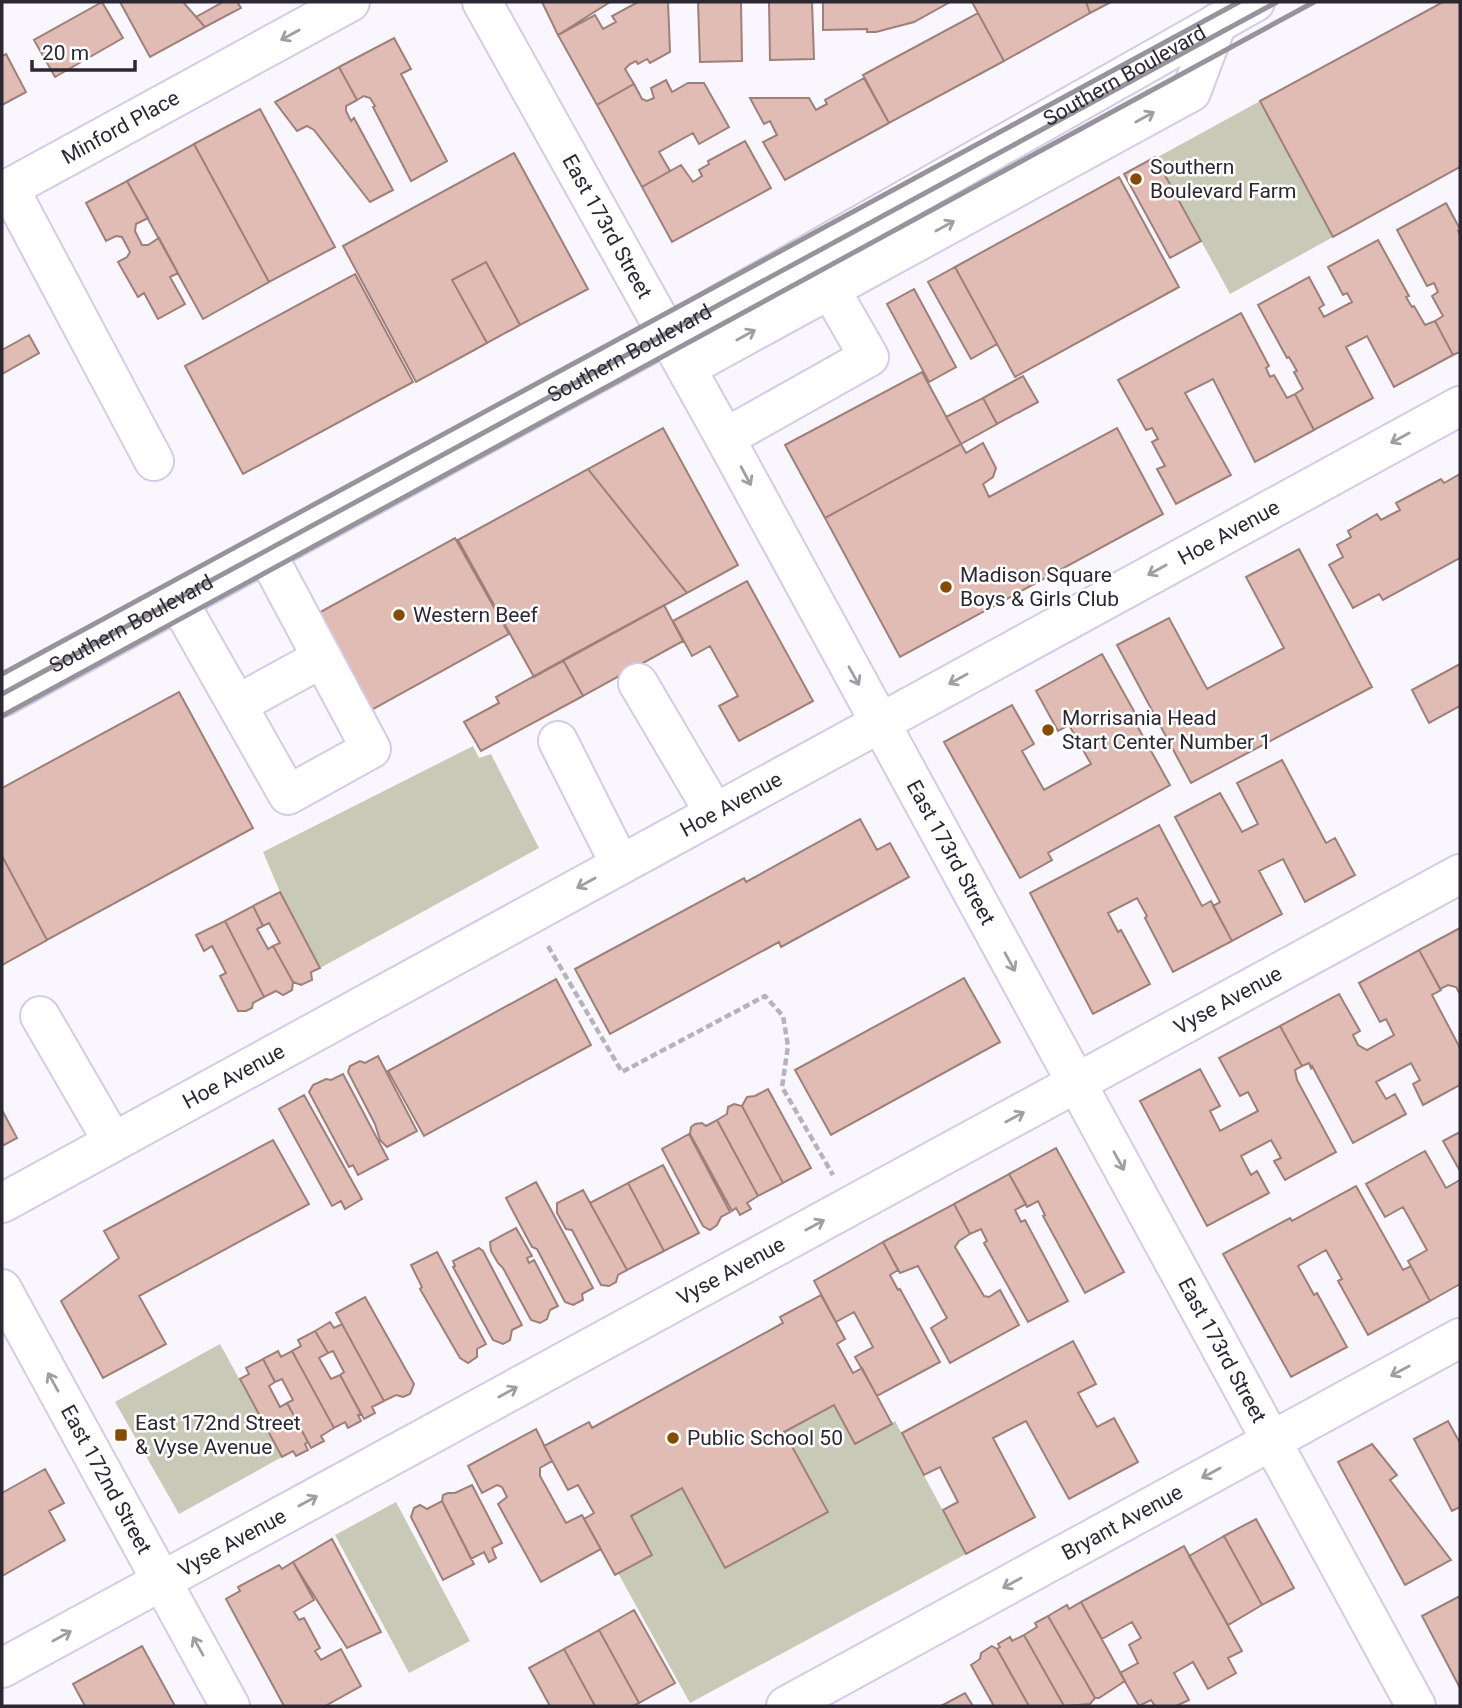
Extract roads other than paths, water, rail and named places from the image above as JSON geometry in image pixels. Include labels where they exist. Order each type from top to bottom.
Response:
[{"type":"street","name":"Minford Place","points":[[6,190],[350,2]]},
{"type":"street","name":"East 173rd Street","points":[[482,2],[725,438],[1416,1706]]},
{"type":"street","name":"Southern Boulevard","points":[[2,697],[667,334],[1255,2]]},
{"type":"street","points":[[686,368],[1191,92],[1217,23]]},
{"type":"street","points":[[6,190],[154,461]]},
{"type":"street","points":[[725,438],[869,357],[830,289]]},
{"type":"street","name":"Hoe Avenue","points":[[2,1203],[1460,405]]},
{"type":"street","points":[[178,601],[288,794],[371,749],[265,553]]},
{"type":"street","points":[[238,704],[322,658]]},
{"type":"street","points":[[638,683],[714,812]]},
{"type":"street","points":[[558,741],[620,864]]},
{"type":"street","name":"Vyse Avenue","points":[[2,1668],[1460,874]]},
{"type":"street","points":[[40,1016],[113,1142]]},
{"type":"street","name":"East 172nd Street","points":[[2,1289],[230,1706]]},
{"type":"street","name":"Bryant Avenue","points":[[786,1706],[1460,1338]]},
{"type":"railway","points":[[2,674],[1239,2]]},
{"type":"railway","points":[[2,694],[1277,2]]},
{"type":"railway","points":[[2,716],[1314,2]]},
{"type":"place","name":"Southern Boulevard Farm","points":[[1136,179]]},
{"type":"place","name":"Madison Square Boys & Girls Club","points":[[946,587]]},
{"type":"place","name":"Western Beef","points":[[399,615]]},
{"type":"place","name":"Morrisania Head Start Center Number 1","points":[[1048,730]]},
{"type":"place","name":"East 172nd Street & Vyse Avenue","points":[[121,1435]]},
{"type":"place","name":"Public School 50","points":[[673,1438]]}]
